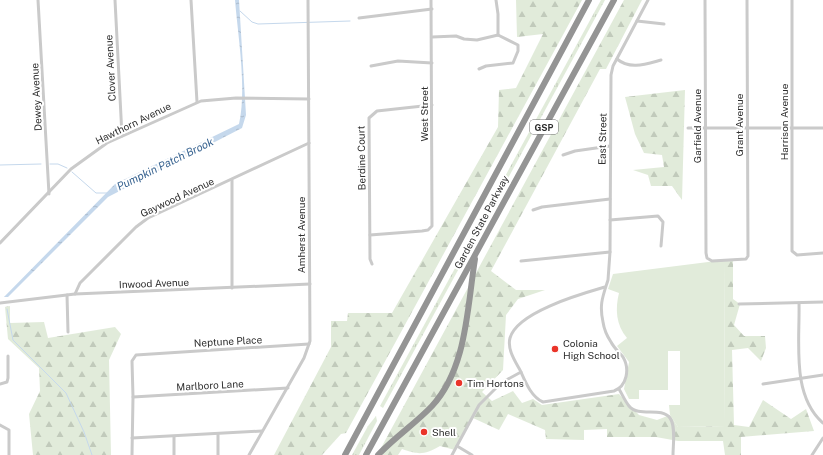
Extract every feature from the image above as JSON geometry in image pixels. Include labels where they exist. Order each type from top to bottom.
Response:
[{"type":"highway","name":"Garden State Parkway","points":[[345,455],[589,0]]},
{"type":"highway","name":"Garden State Parkway","points":[[366,455],[614,0]]},
{"type":"highway","points":[[378,455],[433,405],[454,372],[462,348],[475,254]]},
{"type":"street","name":"Dewey Avenue","points":[[38,0],[49,194]]},
{"type":"street","name":"Clover Avenue","points":[[115,0],[122,136]]},
{"type":"street","points":[[191,0],[197,102]]},
{"type":"street","name":"Amherst Avenue","points":[[249,455],[288,388],[304,358],[309,344],[308,0]]},
{"type":"street","name":"West Street","points":[[370,235],[402,234],[431,229],[431,0]]},
{"type":"street","points":[[496,0],[498,35]]},
{"type":"street","name":"East Street","points":[[619,389],[625,380],[626,364],[610,341],[603,323],[601,301],[608,280],[610,252],[611,75],[617,59],[648,0]]},
{"type":"street","name":"Garfield Avenue","points":[[705,0],[707,258],[712,261],[746,259],[748,256],[748,250]]},
{"type":"street","name":"Grant Avenue","points":[[747,0],[748,250]]},
{"type":"street","name":"Harrison Avenue","points":[[792,0],[793,253],[797,255],[823,253]]},
{"type":"street","points":[[360,18],[432,9]]},
{"type":"street","points":[[637,21],[664,24]]},
{"type":"street","points":[[432,37],[456,36],[464,39],[478,40],[498,35],[518,45],[518,51],[512,63],[486,66],[479,69]]},
{"type":"street","points":[[617,59],[622,63],[631,65],[640,65],[661,60]]},
{"type":"street","points":[[371,66],[398,61],[432,63]]},
{"type":"street","name":"Hawthorn Avenue","points":[[0,243],[82,160],[107,143],[197,102],[236,98],[309,98]]},
{"type":"street","name":"Berdine Court","points":[[372,264],[370,235],[369,118],[377,111],[432,105]]},
{"type":"street","points":[[688,128],[823,128]]},
{"type":"street","name":"Gaywood Avenue","points":[[75,294],[80,283],[142,222],[309,143]]},
{"type":"street","points":[[563,155],[575,151],[610,146]]},
{"type":"street","points":[[232,180],[232,288]]},
{"type":"street","points":[[533,210],[542,207],[610,199]]},
{"type":"street","points":[[610,220],[658,216],[663,222],[661,246]]},
{"type":"street","points":[[521,261],[610,252]]},
{"type":"street","name":"Inwood Avenue","points":[[0,304],[75,294],[310,284]]},
{"type":"street","points":[[605,288],[549,307],[523,320],[517,326],[510,339],[510,349],[534,395],[543,402],[619,389],[629,407],[642,412],[663,414],[670,417],[672,424],[673,455]]},
{"type":"street","points":[[67,295],[68,332]]},
{"type":"street","points":[[739,304],[823,302]]},
{"type":"street","points":[[800,303],[800,379],[807,405],[823,423]]},
{"type":"street","name":"Neptune Place","points":[[133,397],[132,361],[136,354],[309,344]]},
{"type":"street","points":[[0,384],[7,382],[8,356]]},
{"type":"street","points":[[452,455],[479,405],[501,382],[521,372]]},
{"type":"street","points":[[763,384],[823,375]]},
{"type":"street","name":"Marlboro Lane","points":[[133,397],[288,388]]},
{"type":"street","points":[[132,455],[133,397]]},
{"type":"street","points":[[0,425],[9,430],[9,455]]},
{"type":"street","points":[[132,438],[174,437],[262,431]]},
{"type":"street","points":[[218,434],[218,455]]},
{"type":"street","points":[[174,437],[174,455]]},
{"type":"street","points":[[812,455],[823,438]]},
{"type":"street","points":[[458,446],[472,455]]},
{"type":"green space","points":[[516,0],[582,0],[346,433],[341,434],[322,455],[274,455],[331,347],[331,321],[347,321],[348,313],[392,313],[498,127],[499,90],[516,88],[543,34],[517,37]]},
{"type":"green space","points":[[601,0],[605,0],[383,408],[380,406]]},
{"type":"green space","points":[[624,0],[642,0],[606,69],[600,69],[491,271],[516,290],[545,290],[518,299],[506,315],[503,370],[482,392],[492,401],[513,391],[522,403],[533,399],[542,405],[619,394],[639,415],[657,420],[670,415],[678,427],[725,426],[724,260],[733,260],[733,299],[740,304],[734,325],[744,336],[765,336],[766,348],[761,361],[748,348],[732,350],[734,425],[749,427],[763,400],[791,419],[806,409],[814,431],[741,437],[741,455],[725,455],[723,441],[678,441],[656,437],[607,437],[607,429],[584,430],[584,440],[546,439],[545,430],[508,414],[499,430],[473,418],[455,450],[440,446],[430,451],[421,453],[402,449],[398,455],[383,455],[381,448]]},
{"type":"green space","points":[[685,90],[682,200],[672,186],[651,186],[648,175],[633,170],[664,167],[662,155],[644,153],[635,134],[625,97]]},
{"type":"green space","points":[[724,260],[725,426],[678,427],[670,415],[669,405],[680,405],[680,351],[668,351],[668,390],[639,390],[639,399],[629,399],[624,389],[629,362],[617,346],[627,338],[623,333],[617,317],[619,293],[608,289],[613,274]]},
{"type":"green space","points":[[10,306],[10,323],[44,322],[48,338],[115,327],[121,334],[109,360],[111,455],[33,455],[29,414],[40,391],[39,368],[8,339],[5,307]]},
{"type":"green space","points":[[376,416],[377,421],[359,455],[352,455],[368,426]]},
{"type":"water","name":"Pumpkin Patch Brook","points":[[235,0],[239,0],[246,115],[242,128],[108,197],[8,297],[4,297],[115,184],[239,124],[242,79]]},
{"type":"waterway","points":[[240,11],[252,22],[258,24],[350,21]]},
{"type":"waterway","points":[[0,165],[41,164]]},
{"type":"waterway","points":[[50,164],[58,164],[67,168]]},
{"type":"waterway","points":[[72,172],[96,193],[107,193]]},
{"type":"waterway","points":[[7,309],[13,340],[66,393],[84,432],[92,455]]},
{"type":"place","name":"Colonia High School","points":[[555,349]]},
{"type":"place","name":"Tim Hortons","points":[[459,383]]},
{"type":"place","name":"Shell","points":[[424,432]]}]
